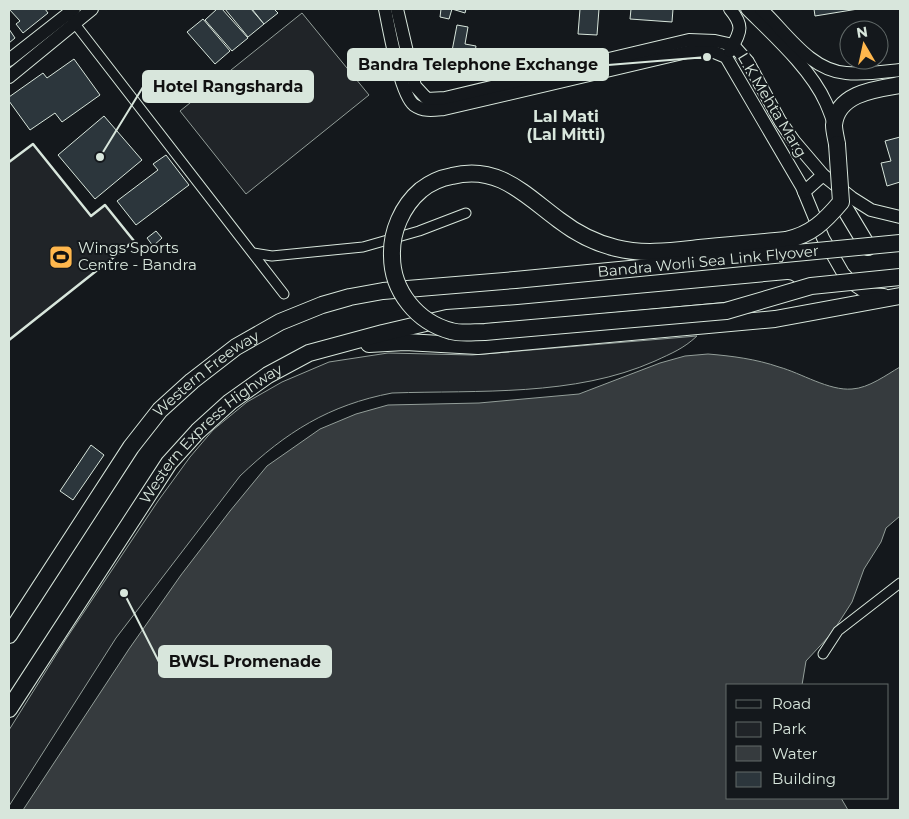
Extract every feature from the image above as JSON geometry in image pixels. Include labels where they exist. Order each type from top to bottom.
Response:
[{"type":"highway","points":[[868,247],[841,202],[834,125],[845,103],[856,96],[871,90],[900,85]]},
{"type":"highway","points":[[841,202],[825,220],[812,231],[800,237],[786,240],[664,251],[630,251],[615,248],[582,235],[503,180],[478,173],[459,174],[439,179],[415,195],[398,221],[394,232],[392,265],[402,295],[413,308],[438,327],[452,332],[485,332],[726,311],[811,286],[900,277]]},
{"type":"highway","name":"Bandra Worli Sea Link Flyover","points":[[515,280],[900,243]]},
{"type":"highway","name":"Western Freeway","points":[[9,634],[132,448],[160,410],[192,381],[236,347],[280,322],[350,296],[383,290],[515,280]]},
{"type":"highway","name":"Western Express Highway","points":[[9,709],[169,463],[198,431],[230,402],[268,375],[301,357],[383,332],[447,318],[811,286]]},
{"type":"highway","points":[[314,352],[362,344],[405,342],[478,346],[775,319],[900,295]]},
{"type":"main road","points":[[9,60],[72,15],[92,9]]},
{"type":"main road","name":"L K Mehta Marg","points":[[385,9],[415,86],[427,99],[434,100],[689,40],[715,41],[733,45],[748,62],[780,121],[794,141],[823,175],[871,210],[900,217]]},
{"type":"main road","name":"L K Mehta Marg","points":[[397,9],[406,94],[413,104],[426,110],[444,109],[687,52],[714,52],[726,57],[804,192],[823,238],[843,273],[852,284],[868,294],[900,295]]},
{"type":"main road","points":[[726,57],[740,27],[740,22],[730,9]]},
{"type":"main road","points":[[746,9],[801,65],[826,101],[834,125]]},
{"type":"main road","points":[[761,9],[799,48],[830,70],[846,73],[900,70]]},
{"type":"main road","points":[[9,77],[72,15]]},
{"type":"main road","points":[[780,150],[794,141]]},
{"type":"main road","points":[[804,192],[823,175]]},
{"type":"street","points":[[72,15],[284,294]]},
{"type":"street","points":[[253,253],[272,256],[363,247],[419,231],[466,213]]},
{"type":"street","points":[[823,654],[838,631],[900,583]]},
{"type":"green space","points":[[302,13],[369,95],[246,194],[180,111]]},
{"type":"green space","name":"Wings Sports Centre - Bandra","points":[[33,144],[91,216],[105,205],[134,241],[9,340],[9,162]]},
{"type":"green space","points":[[697,336],[682,348],[655,361],[624,373],[592,381],[526,389],[392,393],[369,398],[328,413],[274,446],[240,476],[116,638],[9,806],[9,730],[66,639],[158,501],[190,457],[213,430],[247,402],[282,382],[329,362],[388,353],[472,355]]},
{"type":"water","points":[[708,354],[762,362],[843,389],[865,386],[900,367],[900,516],[886,528],[881,542],[864,569],[852,602],[832,633],[806,661],[802,684],[726,684],[726,799],[842,799],[848,810],[23,810],[129,649],[181,575],[230,511],[267,466],[320,429],[356,414],[388,405],[479,403],[579,394],[660,363],[685,356]]},
{"type":"building","points":[[9,9],[45,9],[48,13],[23,33],[16,24],[20,21]]},
{"type":"building","points":[[217,9],[222,9],[248,38],[232,51],[205,20]]},
{"type":"building","points":[[225,9],[251,9],[264,24],[248,37]]},
{"type":"building","points":[[252,9],[274,9],[278,13],[264,24]]},
{"type":"building","points":[[441,9],[452,9],[449,19],[440,17]]},
{"type":"building","points":[[452,9],[466,9],[465,13]]},
{"type":"building","points":[[580,9],[599,9],[597,35],[578,34]]},
{"type":"building","points":[[631,9],[673,9],[672,22],[630,19]]},
{"type":"building","points":[[814,9],[858,9],[815,16]]},
{"type":"building","points":[[203,19],[230,51],[215,64],[187,32]]},
{"type":"building","points":[[457,25],[468,27],[465,44],[476,46],[474,58],[468,57],[468,54],[455,52],[454,63],[457,63],[456,68],[444,66],[447,50],[452,51]]},
{"type":"building","points":[[9,29],[15,38],[9,43]]},
{"type":"building","points":[[74,59],[100,95],[62,122],[55,113],[30,130],[9,101],[9,97],[43,73],[47,78]]},
{"type":"building","points":[[104,116],[142,160],[95,199],[58,155]]},
{"type":"building","points":[[900,137],[900,182],[887,186],[881,163],[891,161],[885,141]]},
{"type":"building","points":[[166,155],[189,185],[136,225],[117,201],[158,170],[153,164]]},
{"type":"building","points":[[156,231],[162,238],[153,246],[147,238]]},
{"type":"building","points":[[91,445],[104,455],[73,500],[60,491]]},
{"type":"wall","points":[[9,162],[33,144],[91,216],[105,205],[134,241],[9,340]]},
{"type":"place","name":"Bandra Telephone Exchange","points":[[707,57]]},
{"type":"place","name":"Hotel Rangsharda","points":[[100,157]]},
{"type":"place","name":"Wings Sports Centre - Bandra","points":[[61,257]]},
{"type":"place","name":"BWSL Promenade","points":[[124,593]]},
{"type":"district","name":"Lal Mati (Lal Mitti)","points":[[566,125]]}]
